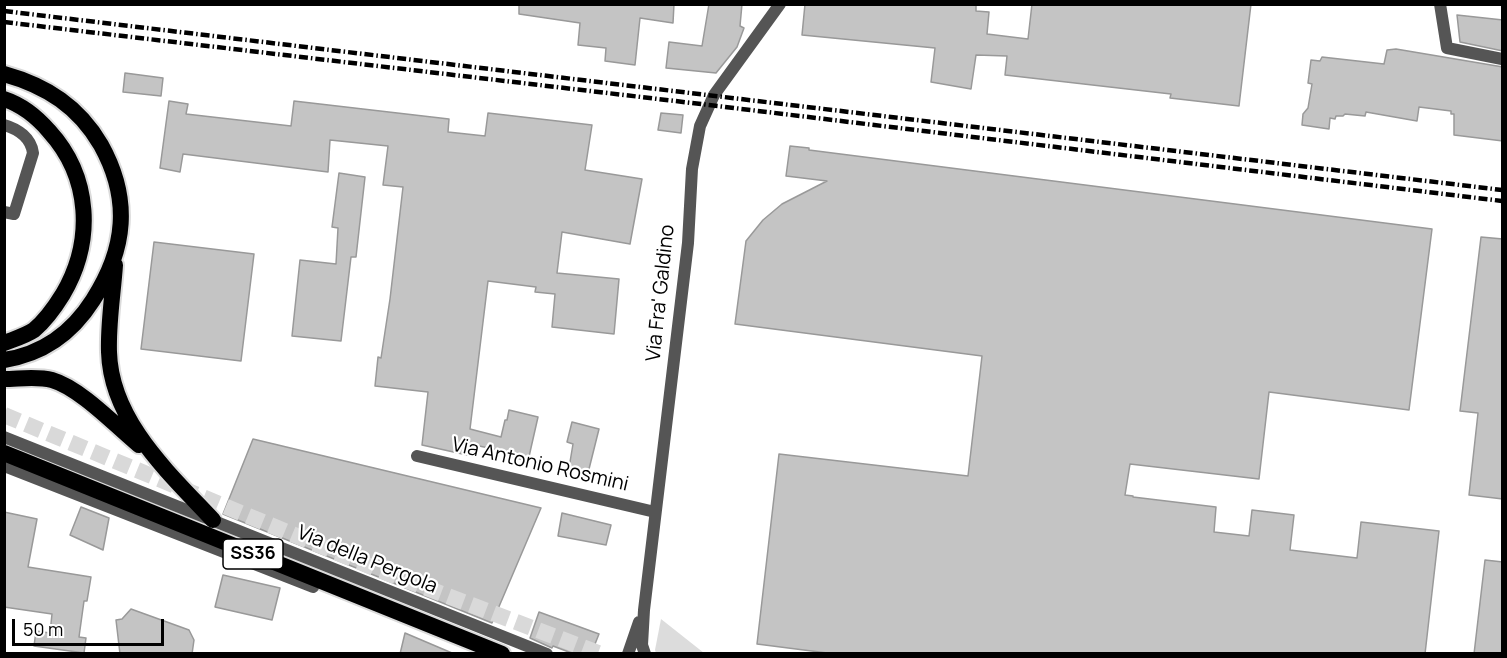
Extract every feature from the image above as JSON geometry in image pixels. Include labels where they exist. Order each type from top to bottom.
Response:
[{"type":"highway","points":[[4,74],[32,83],[73,108],[96,136],[116,178],[122,202],[121,232],[116,250],[100,289],[75,324],[61,337],[28,354],[4,360]]},
{"type":"highway","points":[[4,99],[31,114],[63,147],[77,178],[84,207],[81,248],[67,286],[40,325],[4,343]]},
{"type":"highway","points":[[116,250],[109,354],[112,377],[120,400],[134,429],[160,463],[213,520]]},
{"type":"highway","points":[[4,380],[50,380],[66,387],[78,394],[160,463]]},
{"type":"highway","name":"SS36","points":[[4,453],[502,654]]},
{"type":"street","name":"Via Fra' Galdino","points":[[645,654],[642,645],[644,610],[688,243],[692,169],[700,126],[714,94],[780,4]]},
{"type":"street","points":[[1440,4],[1447,48],[1503,59]]},
{"type":"street","points":[[4,125],[16,130],[33,147],[32,158],[14,214],[4,212]]},
{"type":"street","name":"Via della Pergola","points":[[4,437],[547,654]]},
{"type":"street","name":"Via Antonio Rosmini","points":[[417,456],[655,512]]},
{"type":"street","points":[[4,466],[484,654]]},
{"type":"street","name":"Via Fra' Galdino","points":[[628,654],[644,610]]},
{"type":"shaded area","points":[[661,619],[704,653],[656,653]]},
{"type":"building","points":[[519,4],[674,4],[673,23],[640,18],[635,65],[605,61],[606,48],[578,45],[580,23],[519,14]]},
{"type":"building","points":[[709,4],[742,4],[740,26],[744,28],[737,47],[716,73],[666,68],[669,42],[702,46]]},
{"type":"building","points":[[805,4],[976,4],[976,11],[989,12],[987,34],[1028,39],[1032,4],[1251,4],[1239,106],[1170,98],[1171,94],[1005,75],[1007,56],[976,55],[971,89],[931,82],[935,48],[802,35]]},
{"type":"building","points":[[1457,15],[1503,20],[1503,51],[1460,42]]},
{"type":"building","points":[[1396,49],[1503,67],[1503,141],[1454,135],[1454,114],[1451,114],[1451,111],[1419,107],[1417,121],[1366,112],[1365,116],[1345,114],[1336,116],[1335,119],[1330,118],[1329,129],[1302,125],[1303,114],[1308,108],[1312,84],[1308,83],[1311,60],[1320,61],[1322,57],[1384,64],[1387,50]]},
{"type":"building","points":[[125,73],[163,78],[161,96],[123,92]]},
{"type":"building","points":[[169,101],[188,104],[186,114],[291,126],[294,101],[449,119],[448,132],[485,136],[488,113],[592,125],[585,170],[642,179],[630,244],[562,232],[557,273],[619,279],[614,334],[552,327],[555,294],[535,292],[536,287],[488,281],[470,429],[501,437],[509,410],[538,417],[528,461],[508,456],[509,452],[469,444],[467,455],[422,445],[428,392],[375,386],[378,357],[381,358],[390,299],[403,187],[383,185],[388,146],[330,140],[328,172],[183,154],[180,172],[160,168]]},
{"type":"building","points":[[661,113],[683,115],[681,133],[658,130]]},
{"type":"building","points":[[790,146],[1432,229],[1409,410],[1269,392],[1259,479],[1130,464],[1125,495],[1216,507],[1214,532],[1249,536],[1252,510],[1294,515],[1290,550],[1357,558],[1361,522],[1439,531],[1425,654],[835,654],[757,644],[779,454],[968,476],[982,356],[735,324],[746,241],[763,220],[782,204],[827,181],[786,176]]},
{"type":"building","points":[[339,173],[365,177],[356,257],[351,257],[341,341],[292,336],[300,260],[336,264],[338,228],[332,227]]},
{"type":"building","points":[[1481,237],[1503,239],[1503,499],[1469,495],[1478,413],[1460,411]]},
{"type":"building","points":[[154,242],[254,254],[241,361],[141,349]]},
{"type":"building","points":[[572,422],[599,429],[588,473],[569,468],[573,444],[567,442]]},
{"type":"building","points":[[253,439],[541,508],[492,623],[223,514]]},
{"type":"building","points":[[81,507],[109,518],[103,550],[70,535]]},
{"type":"building","points":[[4,512],[37,519],[28,567],[91,577],[87,601],[84,601],[79,637],[86,638],[84,653],[34,646],[36,631],[50,633],[52,614],[4,607]]},
{"type":"building","points":[[562,513],[611,525],[606,545],[558,536]]},
{"type":"building","points":[[1485,560],[1503,562],[1503,654],[1474,654]]},
{"type":"building","points":[[223,575],[280,588],[272,620],[215,607]]},
{"type":"building","points":[[131,609],[189,630],[194,640],[192,654],[120,654],[116,620],[122,619]]},
{"type":"building","points":[[539,612],[599,634],[591,654],[574,654],[553,646],[552,648],[530,638]]},
{"type":"building","points":[[405,633],[452,653],[452,654],[400,654]]},
{"type":"tunnel","points":[[4,415],[379,570],[601,654]]},
{"type":"railway","points":[[4,11],[1502,190]]},
{"type":"railway","points":[[4,22],[1502,201]]}]
